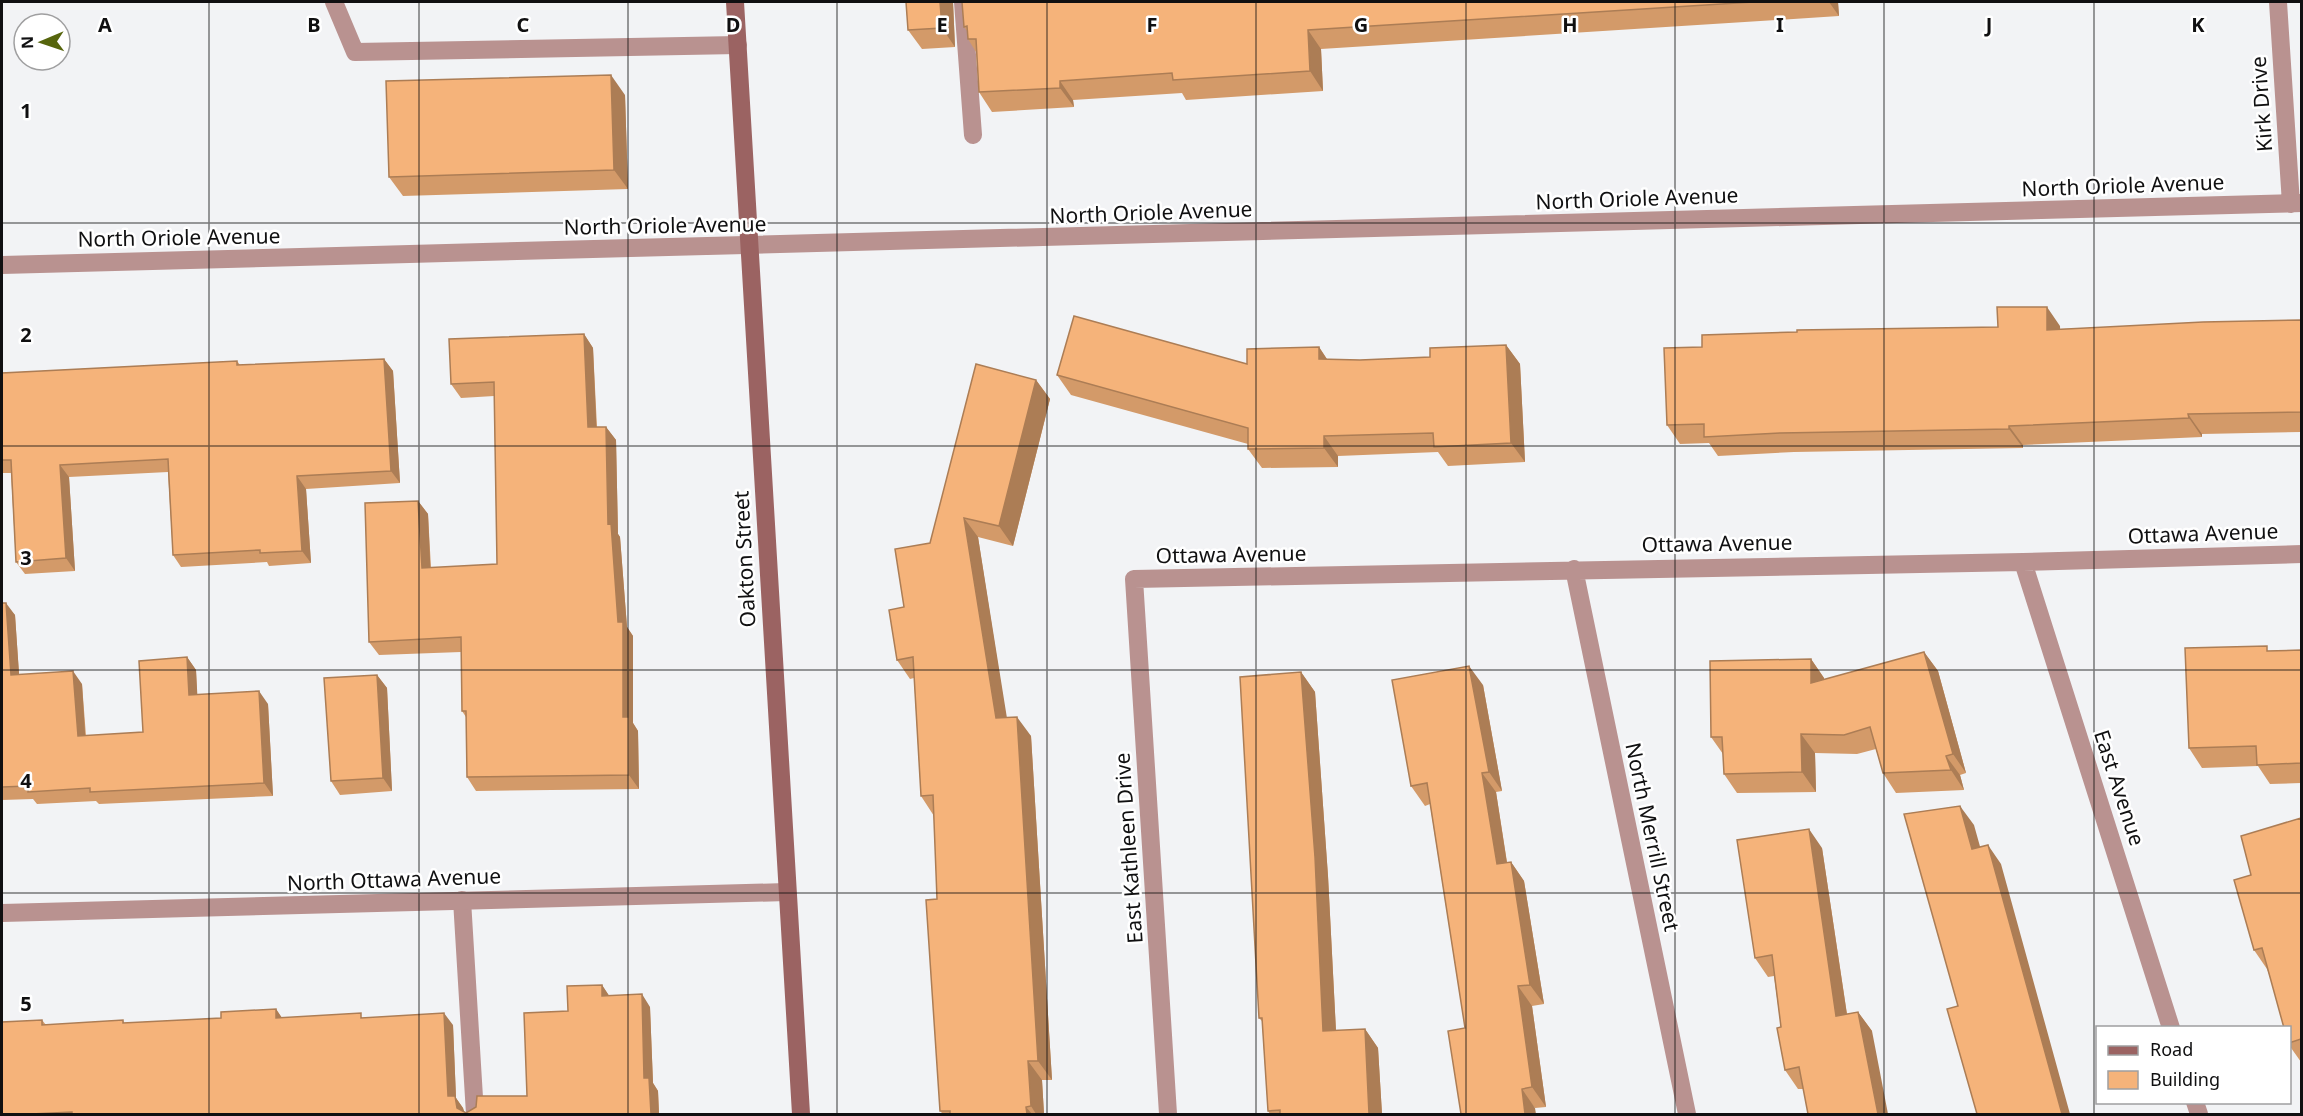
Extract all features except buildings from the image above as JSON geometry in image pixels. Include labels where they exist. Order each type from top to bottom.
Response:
[{"type":"main road","name":"Oakton Street","points":[[735,2],[801,1114]]},
{"type":"street","points":[[334,2],[355,52],[738,45]]},
{"type":"street","points":[[963,2],[973,135]]},
{"type":"street","name":"Kirk Drive","points":[[2278,2],[2296,203]]},
{"type":"street","name":"North Oriole Avenue","points":[[2,265],[750,247],[2296,203]]},
{"type":"street","name":"Ottawa Avenue","points":[[1134,579],[2023,562],[2301,554]]},
{"type":"street","name":"East Avenue","points":[[2023,562],[2170,1026]]},
{"type":"street","name":"North Merrill Street","points":[[1574,569],[1687,1114]]},
{"type":"street","name":"East Kathleen Drive","points":[[1134,579],[1168,1114]]},
{"type":"street","name":"North Ottawa Avenue","points":[[2,913],[787,892]]},
{"type":"street","points":[[462,900],[476,1114]]}]
